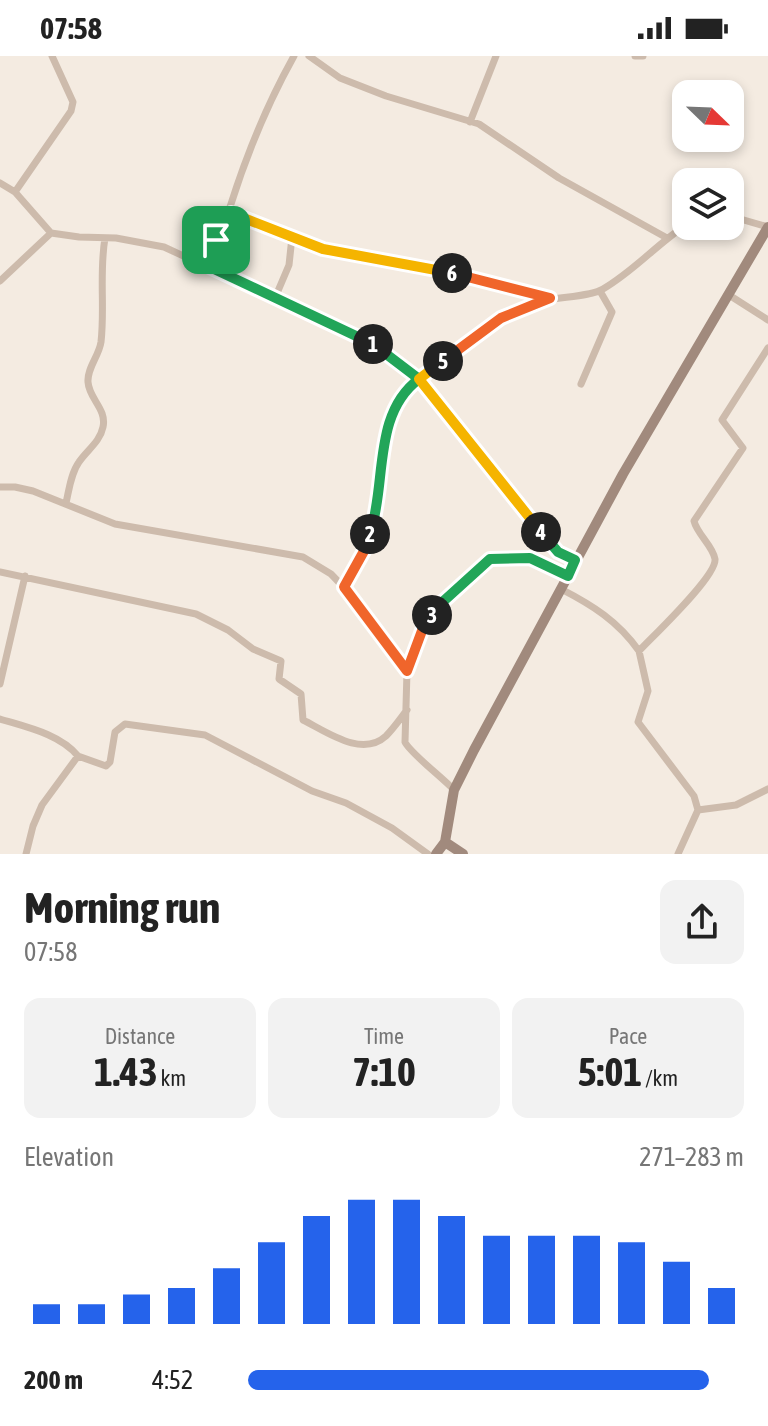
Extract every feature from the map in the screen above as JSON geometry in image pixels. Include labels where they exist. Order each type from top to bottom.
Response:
[{"type":"main road","points":[[436,854],[445,842],[454,790],[575,560],[768,227]]},
{"type":"main road","points":[[445,842],[463,854]]},
{"type":"street","points":[[15,192],[71,111],[73,102],[52,56]]},
{"type":"street","points":[[195,260],[216,240],[231,213],[230,207],[244,161],[294,56]]},
{"type":"street","points":[[309,56],[340,78],[470,122],[505,141],[559,178],[667,238]]},
{"type":"street","points":[[470,122],[496,56]]},
{"type":"street","points":[[635,56],[643,56]]},
{"type":"street","points":[[0,183],[15,192],[51,233],[143,241],[195,260],[373,344],[419,379],[558,552],[575,560]]},
{"type":"street","points":[[231,213],[323,249],[468,276],[550,298]]},
{"type":"street","points":[[744,220],[768,227]]},
{"type":"street","points":[[0,281],[51,233]]},
{"type":"street","points":[[344,587],[364,551],[378,507],[390,416],[398,397],[501,318],[550,298],[600,291],[650,255],[672,235]]},
{"type":"street","points":[[275,298],[289,265],[292,237]]},
{"type":"street","points":[[66,503],[75,469],[98,440],[104,424],[103,413],[88,386],[90,370],[101,345],[105,238]]},
{"type":"street","points":[[581,384],[612,312],[600,291]]},
{"type":"street","points":[[729,295],[768,320]]},
{"type":"street","points":[[639,651],[698,591],[713,567],[715,558],[694,521],[741,453],[742,444],[722,420],[768,348]]},
{"type":"street","points":[[0,487],[33,491],[115,524],[303,557],[320,565],[344,587],[407,671]]},
{"type":"street","points":[[551,566],[558,552]]},
{"type":"street","points":[[454,790],[408,749],[405,742],[407,671],[423,628],[437,607],[490,559],[530,558],[568,576]]},
{"type":"street","points":[[0,572],[196,614],[253,649],[281,661],[279,679],[301,694],[303,720],[351,744],[373,744],[385,737],[407,710]]},
{"type":"street","points":[[0,684],[3,657],[25,576]]},
{"type":"street","points":[[561,589],[597,608],[616,623],[639,651],[648,691],[638,722],[694,796],[698,810],[678,854]]},
{"type":"street","points":[[0,719],[47,735],[70,747],[78,756],[106,766],[110,762],[115,732],[125,724],[205,735],[312,791],[346,803],[392,828],[428,854]]},
{"type":"street","points":[[26,854],[42,805],[78,756]]},
{"type":"street","points":[[698,810],[736,805],[768,789]]},
{"type":"route","points":[[216,240],[195,260],[373,344],[419,379],[398,397],[390,416],[378,507],[364,551],[344,587],[407,671],[423,628],[437,607],[490,559],[530,558],[568,576],[575,560],[558,552],[550,544],[419,379],[501,318],[550,298],[468,276],[323,249],[231,213],[216,240]]}]
